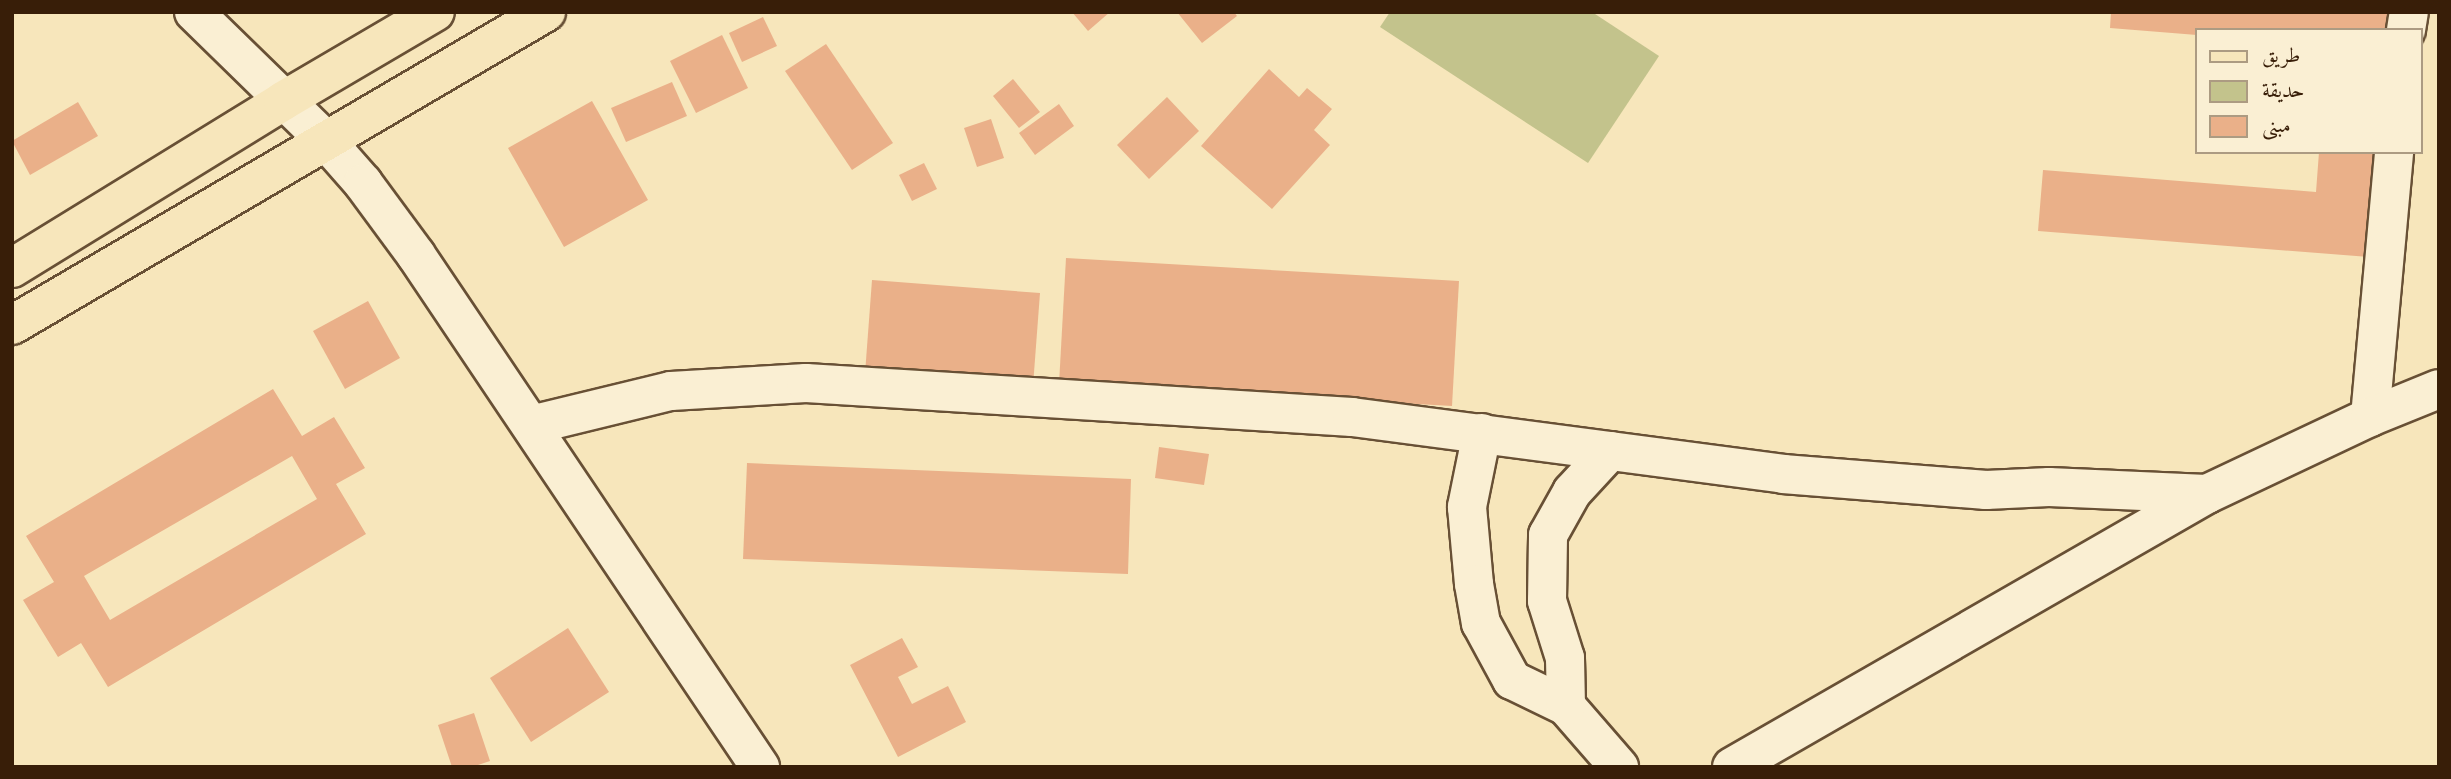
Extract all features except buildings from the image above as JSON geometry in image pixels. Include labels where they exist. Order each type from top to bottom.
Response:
[{"type":"main road","points":[[12,268],[283,101],[435,12]]},
{"type":"main road","points":[[12,325],[545,12]]},
{"type":"street","points":[[194,12],[327,142],[363,183],[416,255],[760,767]]},
{"type":"street","points":[[2370,416],[2395,154]]},
{"type":"street","points":[[531,425],[671,391],[806,383],[1352,417],[1783,474],[1986,490],[2049,487],[2207,494]]},
{"type":"street","points":[[1732,767],[2207,494],[2370,416],[2439,389]]},
{"type":"street","points":[[1482,433],[1467,507],[1474,584],[1481,623],[1512,680],[1566,706],[1619,767]]},
{"type":"street","points":[[1566,706],[1566,658],[1547,600],[1548,535],[1572,492],[1610,451]]},
{"type":"green space","points":[[1390,12],[1592,12],[1659,56],[1588,163],[1380,27]]}]
